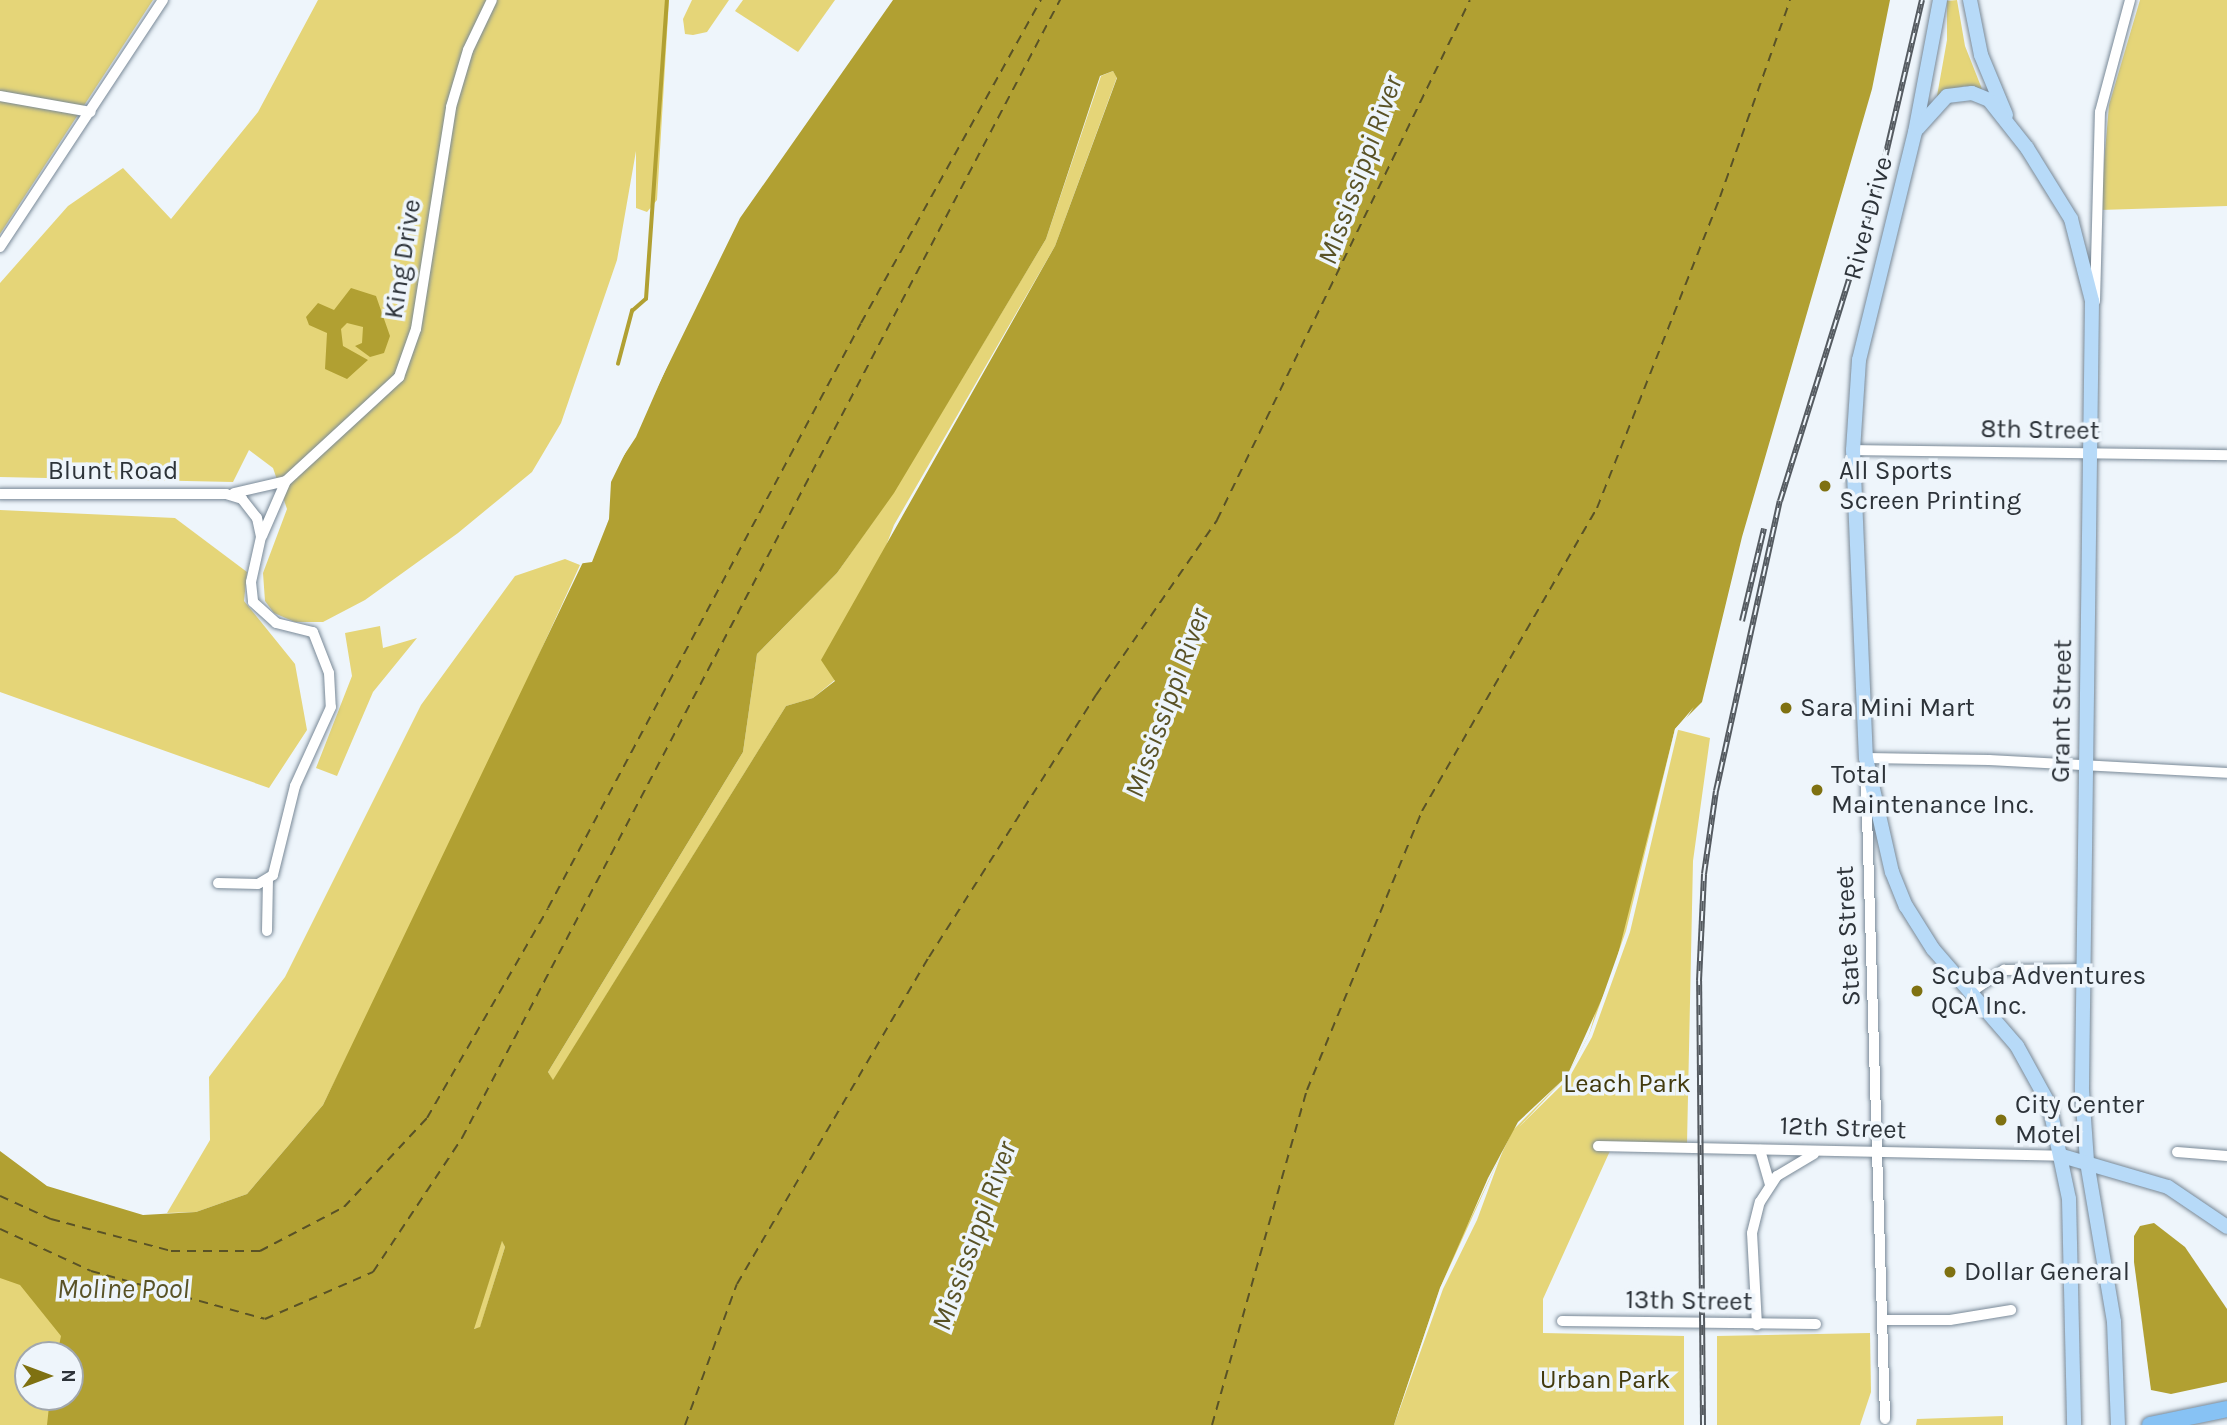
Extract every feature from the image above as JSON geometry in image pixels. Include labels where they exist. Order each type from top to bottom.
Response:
[{"type":"highway","points":[[2150,1425],[2227,1409]]},
{"type":"main road","name":"River Drive","points":[[1853,450],[1861,348],[1915,132],[1940,0]]},
{"type":"main road","points":[[1969,0],[1981,55],[2008,120],[2071,219],[2092,301],[2092,346]]},
{"type":"main road","points":[[1915,132],[1940,99],[1961,92],[1989,100],[2008,120]]},
{"type":"main road","name":"Grant Street","points":[[2092,346],[2085,969],[2081,1090],[2087,1161],[2110,1294],[2118,1425]]},
{"type":"main road","name":"State Street","points":[[1853,450],[1866,758]]},
{"type":"main road","points":[[1866,758],[1889,860],[1906,906],[2029,1063],[2049,1104],[2069,1199],[2074,1425]]},
{"type":"main road","name":"12th Street","points":[[2062,1156],[2087,1161],[2168,1187],[2227,1227]]},
{"type":"street","points":[[0,247],[163,0]]},
{"type":"street","name":"King Drive","points":[[286,481],[383,397],[406,362],[416,329],[451,107],[468,50],[492,0]]},
{"type":"street","name":"Grant Street","points":[[2092,346],[2099,112],[2130,0]]},
{"type":"street","points":[[0,96],[91,112]]},
{"type":"street","name":"8th Street","points":[[1853,450],[2227,455]]},
{"type":"street","points":[[267,931],[268,880],[295,786],[331,707],[329,673],[313,632],[276,623],[253,602],[251,582],[261,537],[286,481]]},
{"type":"street","name":"Blunt Road","points":[[0,494],[226,494],[275,488],[286,481]]},
{"type":"street","points":[[226,494],[248,506],[261,537]]},
{"type":"street","points":[[1866,758],[2086,765],[2227,773]]},
{"type":"street","name":"State Street","points":[[1866,758],[1880,1154],[1885,1419]]},
{"type":"street","points":[[218,883],[247,885],[268,880]]},
{"type":"street","points":[[1971,992],[2011,968],[2085,969]]},
{"type":"street","name":"12th Street","points":[[1598,1146],[1816,1153],[2062,1156]]},
{"type":"street","points":[[1760,1150],[1770,1184]]},
{"type":"street","points":[[2177,1152],[2227,1156]]},
{"type":"street","points":[[1757,1325],[1752,1233],[1770,1184],[1792,1164],[1816,1153]]},
{"type":"street","points":[[1883,1320],[1950,1320],[2011,1310]]},
{"type":"street","name":"13th Street","points":[[1562,1321],[1816,1324]]},
{"type":"green space","points":[[0,0],[153,0],[0,234]]},
{"type":"green space","points":[[318,0],[669,0],[657,200],[647,212],[636,208],[636,151],[617,260],[561,423],[532,472],[458,533],[365,600],[323,622],[295,622],[274,613],[265,601],[263,573],[287,509],[273,468],[249,450],[233,482],[0,477],[0,283],[68,206],[123,168],[171,219],[258,112]]},
{"type":"green space","points":[[692,0],[729,0],[707,32],[693,35],[685,34],[683,19]]},
{"type":"green space","points":[[743,0],[835,0],[798,52],[735,11]]},
{"type":"green space","points":[[1957,0],[1965,46],[1982,89],[1964,86],[1937,96],[1947,40],[1947,1]]},
{"type":"green space","points":[[2140,0],[2227,0],[2227,206],[2100,210],[2109,105]]},
{"type":"green space","points":[[1113,71],[1117,77],[1055,246],[894,525],[835,680],[813,698],[786,706],[553,1081],[548,1072],[743,752],[757,654],[837,573],[893,493],[1046,239],[1101,76]]},
{"type":"green space","points":[[0,510],[175,518],[247,572],[244,601],[295,664],[307,730],[269,788],[0,692]]},
{"type":"green space","points":[[565,559],[580,565],[454,840],[323,1105],[247,1194],[196,1212],[167,1213],[210,1140],[209,1077],[285,977],[421,705],[515,576]]},
{"type":"green space","points":[[380,626],[383,648],[417,638],[373,692],[337,776],[316,768],[352,676],[345,633]]},
{"type":"green space","name":"Leach Park","points":[[1675,729],[1710,738],[1693,861],[1687,1144],[1614,1142],[1543,1299],[1543,1333],[1684,1336],[1684,1425],[1394,1425],[1401,1405],[1371,1425],[1513,1130],[1567,1076],[1589,1035]]},
{"type":"green space","points":[[502,1240],[505,1247],[480,1328],[473,1329]]},
{"type":"green space","points":[[0,1255],[76,1298],[83,1341],[14,1341],[14,1411],[84,1411],[84,1344],[98,1425],[0,1425]]},
{"type":"green space","name":"Urban Park","points":[[1870,1333],[1871,1392],[1860,1425],[1717,1425],[1717,1336]]},
{"type":"green space","points":[[2003,1416],[2003,1425],[1916,1425],[1917,1419]]},
{"type":"water","points":[[890,0],[1890,0],[1872,89],[1742,537],[1702,702],[1675,729],[1613,974],[1567,1076],[1518,1122],[1488,1178],[1440,1288],[1394,1425],[47,1425],[48,1411],[84,1411],[84,1341],[60,1341],[61,1336],[20,1285],[0,1278],[0,1151],[47,1186],[143,1215],[196,1212],[247,1194],[323,1105],[607,512],[603,497],[611,475],[636,437],[704,282],[756,187]],"holes":[[[1113,71],[1117,78],[1055,246],[821,660],[835,681],[813,698],[786,706],[553,1080],[548,1072],[743,752],[757,654],[837,573],[894,493],[1046,239],[1100,76]],[[502,1241],[505,1247],[480,1327],[474,1329]]]},
{"type":"water","points":[[351,288],[376,296],[390,336],[384,353],[370,357],[355,346],[362,343],[363,327],[347,323],[341,329],[343,346],[368,360],[347,379],[325,369],[327,333],[309,325],[306,317],[318,303],[334,310]]},
{"type":"water","points":[[2154,1223],[2185,1247],[2227,1309],[2227,1382],[2171,1394],[2151,1390],[2134,1262],[2134,1236],[2140,1226]]},
{"type":"pier","points":[[886,0],[893,0],[740,218],[611,482],[609,519],[592,562],[577,564],[603,512],[599,497],[608,473],[633,435],[701,281],[753,185]]},
{"type":"pier","points":[[1694,707],[1678,730],[1630,932],[1592,1037],[1569,1078],[1519,1127],[1567,1076],[1589,1035],[1626,931],[1675,729]]},
{"type":"pier","points":[[1503,1150],[1477,1220],[1443,1289],[1394,1425],[1440,1288]]},
{"type":"waterway","points":[[618,364],[632,311],[646,299],[667,0]]},
{"type":"ferry route","points":[[0,1196],[51,1219],[171,1251],[260,1251],[344,1207],[427,1118],[548,908],[861,323],[1041,0]]},
{"type":"ferry route","points":[[0,1229],[91,1271],[265,1319],[373,1272],[462,1138],[1060,0]]},
{"type":"ferry route","points":[[685,1425],[737,1284],[929,957],[1096,695],[1217,520],[1470,0]]},
{"type":"ferry route","points":[[1212,1425],[1307,1090],[1422,811],[1597,508],[1720,197],[1790,0]]},
{"type":"railway","points":[[1703,1425],[1699,981],[1704,874],[1716,791],[1780,501],[1880,179],[1922,0]]},
{"type":"railway","points":[[1742,621],[1764,529]]},
{"type":"place","name":"All Sports Screen Printing","points":[[1825,486]]},
{"type":"place","name":"Sara Mini Mart","points":[[1786,708]]},
{"type":"place","name":"Total Maintenance Inc.","points":[[1817,790]]},
{"type":"place","name":"Scuba Adventures QCA Inc.","points":[[1917,991]]},
{"type":"place","name":"City Center Motel","points":[[2001,1120]]},
{"type":"place","name":"Dollar General","points":[[1950,1272]]},
{"type":"water label","name":"Mississippi River","points":[[1360,170]]},
{"type":"water label","name":"Mississippi River","points":[[1167,703]]},
{"type":"water label","name":"Mississippi River","points":[[974,1236]]},
{"type":"water label","name":"Moline Pool","points":[[123,1289]]}]
